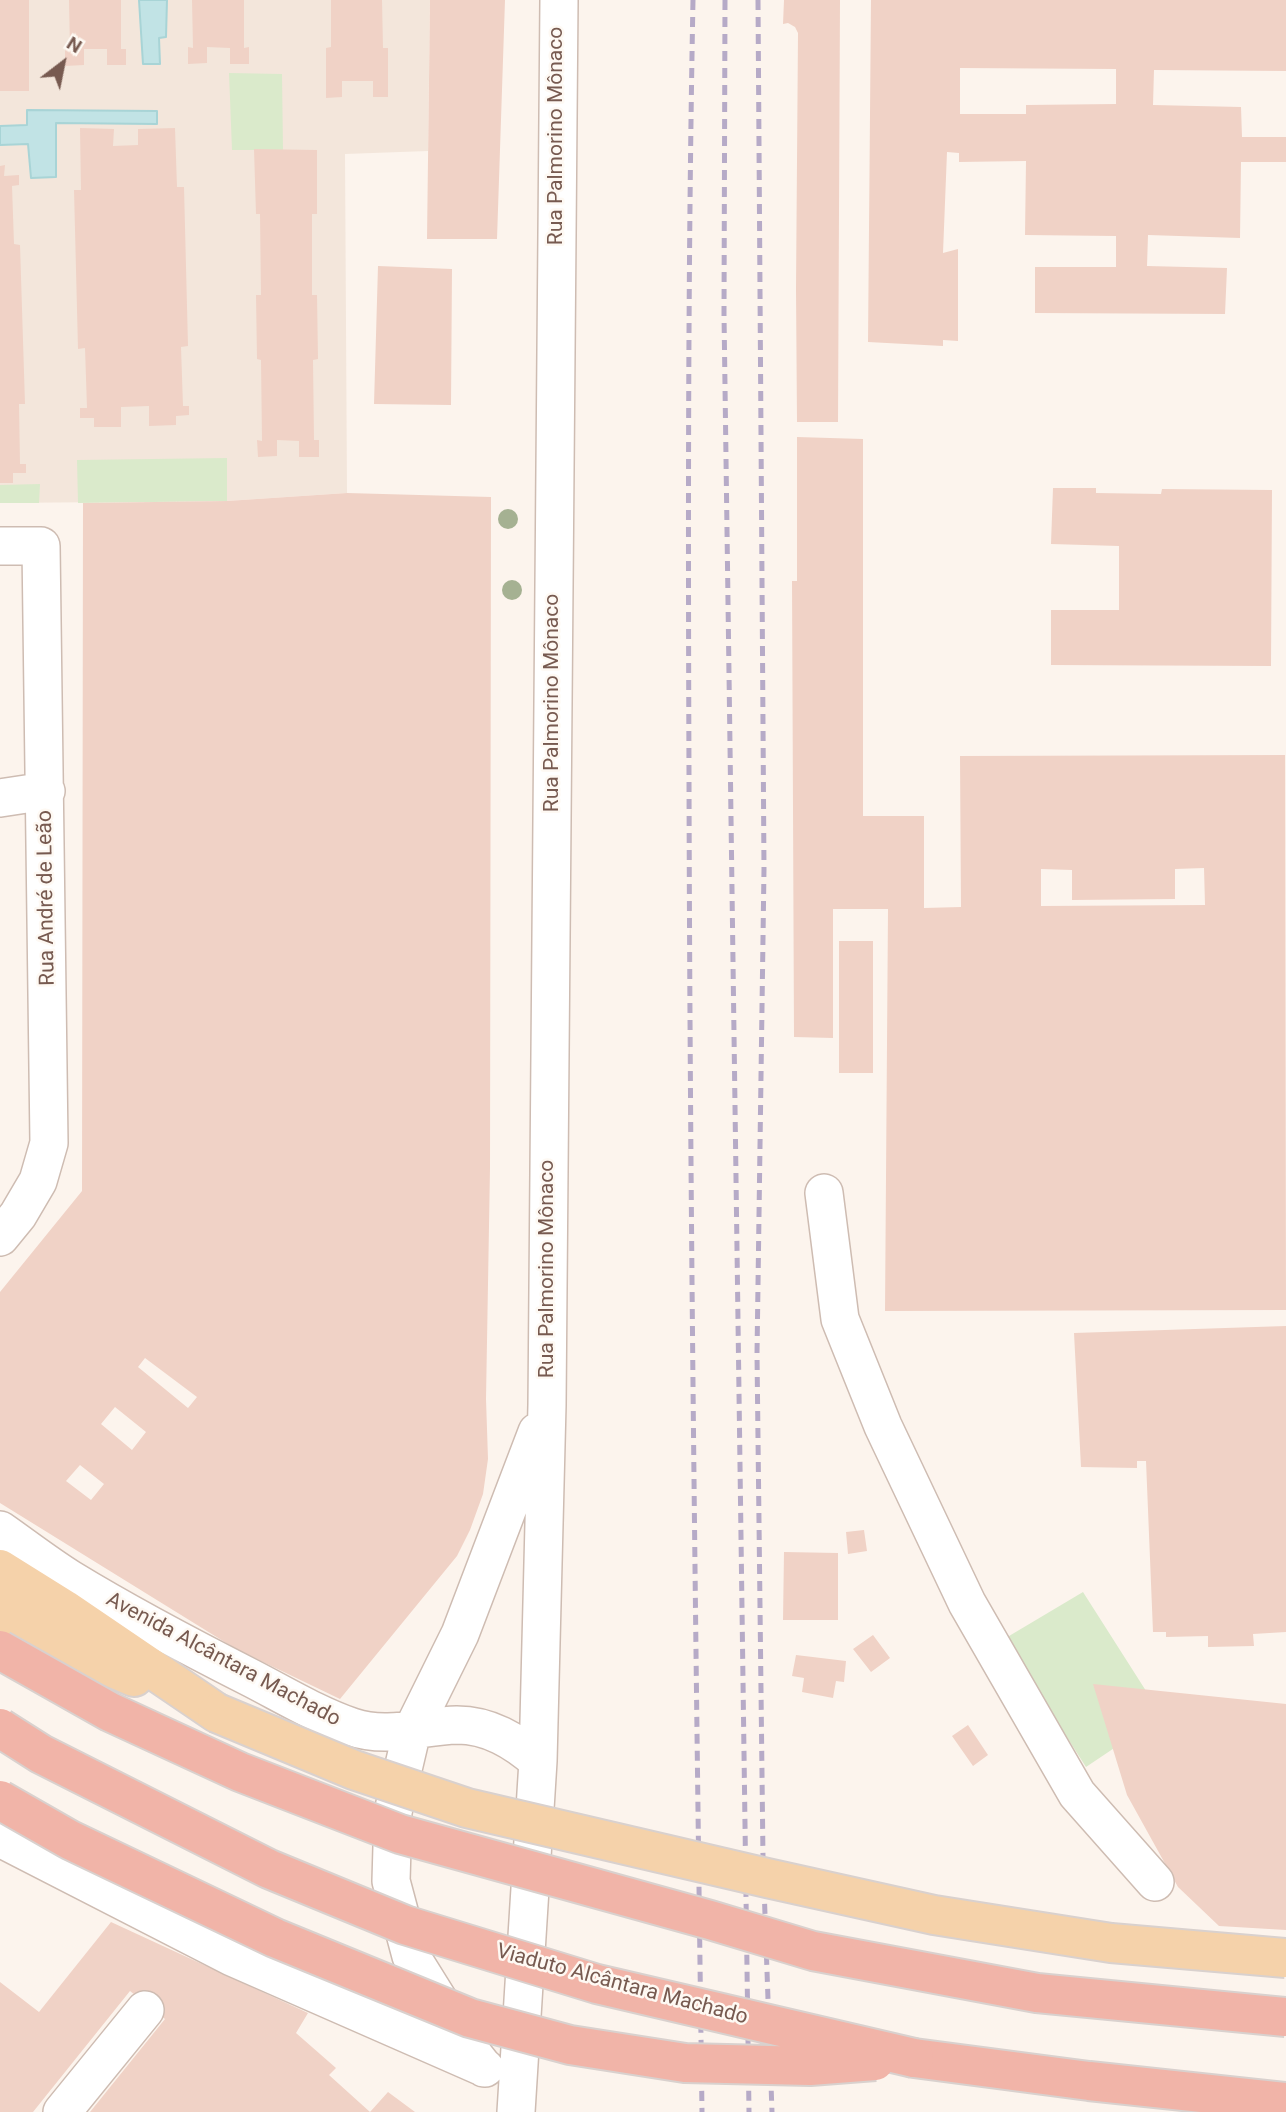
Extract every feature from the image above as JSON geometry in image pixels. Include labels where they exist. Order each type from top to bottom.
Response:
[{"type":"highway","points":[[0,1650],[134,1723],[240,1772],[400,1834],[671,1908],[814,1951],[1037,1993],[1286,2017]]},
{"type":"highway","name":"Viaduto Alcântara Machado","points":[[0,1728],[41,1754],[269,1869],[405,1925],[597,1984],[914,2058],[1089,2081],[1286,2102]]},
{"type":"highway","points":[[0,1800],[70,1840],[275,1938],[470,2018],[570,2045],[685,2063],[810,2066],[914,2058]]},
{"type":"main road","points":[[0,1569],[217,1713]]},
{"type":"main road","points":[[0,1610],[89,1658],[217,1713],[354,1770],[467,1808],[934,1915],[1097,1941],[1286,1958]]},
{"type":"street","name":"Rua Palmorino Mônaco","points":[[505,2086],[538,1761],[547,1405],[558,0]]},
{"type":"street","name":"Rua André de Leão","points":[[0,546],[41,546],[49,1143],[38,1181],[18,1216],[0,1237]]},
{"type":"street","points":[[0,798],[46,791]]},
{"type":"street","points":[[824,1193],[839,1319],[883,1426],[967,1603],[1077,1794],[1155,1882]]},
{"type":"street","name":"Rua Palmorino Mônaco","points":[[505,2086],[469,2049],[411,1956],[391,1881],[393,1812],[412,1731],[460,1634],[547,1405]]},
{"type":"street","name":"Avenida Alcântara Machado","points":[[0,1530],[68,1578],[182,1643],[323,1715],[354,1728],[381,1731],[412,1731],[458,1725],[488,1730],[516,1743],[538,1761]]},
{"type":"street","points":[[0,1838],[232,1957],[505,2086]]},
{"type":"street","points":[[62,2112],[145,2010]]},
{"type":"shaded area","points":[[29,0],[430,0],[428,151],[345,154],[347,493],[227,501],[0,503],[0,91],[29,90]]},
{"type":"green space","points":[[229,73],[282,74],[283,150],[232,150]]},
{"type":"green space","points":[[227,458],[227,501],[78,503],[77,460]]},
{"type":"green space","points":[[40,484],[39,503],[0,503],[0,485]]},
{"type":"green space","points":[[1083,1592],[1162,1716],[1086,1767],[1004,1639]]},
{"type":"water","points":[[139,0],[167,0],[166,37],[159,38],[160,64],[143,64]]},
{"type":"water","points":[[27,110],[157,111],[157,124],[56,123],[56,177],[31,178],[28,144],[0,145],[0,126],[27,125]]},
{"type":"building","points":[[0,0],[29,0],[29,91],[0,91]]},
{"type":"building","points":[[69,0],[121,0],[121,49],[126,49],[126,65],[107,65],[107,49],[84,49],[84,65],[65,66],[65,49],[70,49]]},
{"type":"building","points":[[192,0],[244,0],[244,48],[249,47],[249,64],[230,64],[230,48],[207,47],[207,63],[188,64],[188,47],[193,48]]},
{"type":"building","points":[[331,0],[382,0],[383,48],[388,48],[388,97],[373,97],[373,81],[342,81],[342,97],[326,98],[326,48],[331,47]]},
{"type":"building","points":[[430,0],[505,0],[497,239],[427,239]]},
{"type":"building","points":[[784,0],[840,0],[838,422],[797,422],[798,33],[795,27],[788,23],[783,24]]},
{"type":"building","points":[[871,0],[1286,0],[1286,71],[1154,70],[1153,105],[1241,107],[1242,137],[1286,137],[1286,162],[1241,162],[1240,238],[1148,235],[1147,266],[1227,268],[1225,314],[1035,313],[1035,267],[1116,267],[1116,236],[1025,235],[1026,161],[959,162],[959,153],[947,152],[943,253],[958,249],[958,341],[943,340],[943,346],[868,342]],"holes":[[[960,68],[1116,69],[1116,104],[1026,105],[1026,114],[960,114]]]},
{"type":"building","points":[[80,128],[114,129],[113,146],[138,145],[138,129],[175,128],[177,187],[184,187],[188,346],[181,347],[183,406],[189,406],[189,415],[176,416],[176,425],[149,426],[149,406],[121,407],[121,427],[94,427],[94,418],[80,418],[80,408],[87,408],[85,348],[78,349],[74,190],[81,190]]},
{"type":"building","points":[[254,149],[317,150],[317,214],[312,214],[312,295],[317,295],[318,359],[313,360],[314,440],[319,440],[319,457],[299,457],[299,441],[277,440],[277,456],[258,457],[257,440],[262,441],[261,360],[257,359],[256,295],[261,295],[260,214],[256,214]]},
{"type":"building","points":[[5,165],[4,176],[19,175],[19,185],[12,186],[14,244],[20,245],[25,404],[19,404],[20,464],[26,464],[26,473],[13,473],[13,483],[0,483],[0,166]]},
{"type":"building","points":[[378,266],[452,269],[451,405],[374,404]]},
{"type":"building","points":[[797,437],[863,439],[863,816],[924,816],[924,908],[961,907],[960,756],[1285,755],[1286,1310],[885,1311],[888,909],[833,909],[833,1038],[794,1037],[792,581],[797,581]],"holes":[[[1204,868],[1205,905],[1041,906],[1041,869],[1072,870],[1072,900],[1175,899],[1175,869]]]},
{"type":"building","points":[[1053,488],[1096,488],[1096,493],[1161,494],[1162,489],[1272,490],[1271,666],[1051,665],[1051,610],[1119,610],[1119,546],[1051,544]]},
{"type":"building","points":[[347,493],[491,497],[490,1168],[486,1399],[488,1459],[483,1494],[457,1556],[340,1699],[236,1649],[0,1503],[0,1292],[82,1191],[83,503],[227,501]],"holes":[[[145,1358],[197,1397],[188,1408],[138,1367]],[[115,1407],[146,1432],[132,1450],[101,1424]],[[80,1465],[104,1484],[91,1500],[66,1481]]]},
{"type":"building","points":[[839,941],[873,941],[873,1073],[839,1073]]},
{"type":"building","points":[[1286,1326],[1286,1632],[1253,1634],[1254,1646],[1208,1647],[1208,1636],[1166,1637],[1166,1632],[1153,1632],[1146,1461],[1137,1461],[1137,1468],[1081,1467],[1074,1333]]},
{"type":"building","points":[[864,1530],[867,1551],[848,1554],[846,1532]]},
{"type":"building","points":[[784,1552],[838,1553],[838,1620],[783,1620]]},
{"type":"building","points":[[873,1635],[890,1658],[871,1672],[853,1649]]},
{"type":"building","points":[[796,1655],[846,1661],[844,1682],[836,1681],[833,1698],[802,1692],[804,1678],[792,1676]]},
{"type":"building","points":[[1093,1684],[1286,1704],[1286,1930],[1219,1926],[1178,1887],[1127,1795]]},
{"type":"building","points":[[968,1725],[988,1755],[973,1766],[952,1736]]},
{"type":"building","points":[[111,1922],[308,2013],[296,2033],[336,2068],[329,2075],[370,2112],[90,2112],[165,2019],[130,1991],[33,2112],[0,2112],[0,1982],[39,2012]]},
{"type":"building","points":[[388,2092],[415,2112],[370,2112]]},
{"type":"railway","points":[[693,0],[688,581],[702,2112]]},
{"type":"railway","points":[[725,0],[724,314],[749,2112]]},
{"type":"railway","points":[[758,0],[764,869],[757,1354],[763,1858],[772,2112]]}]
